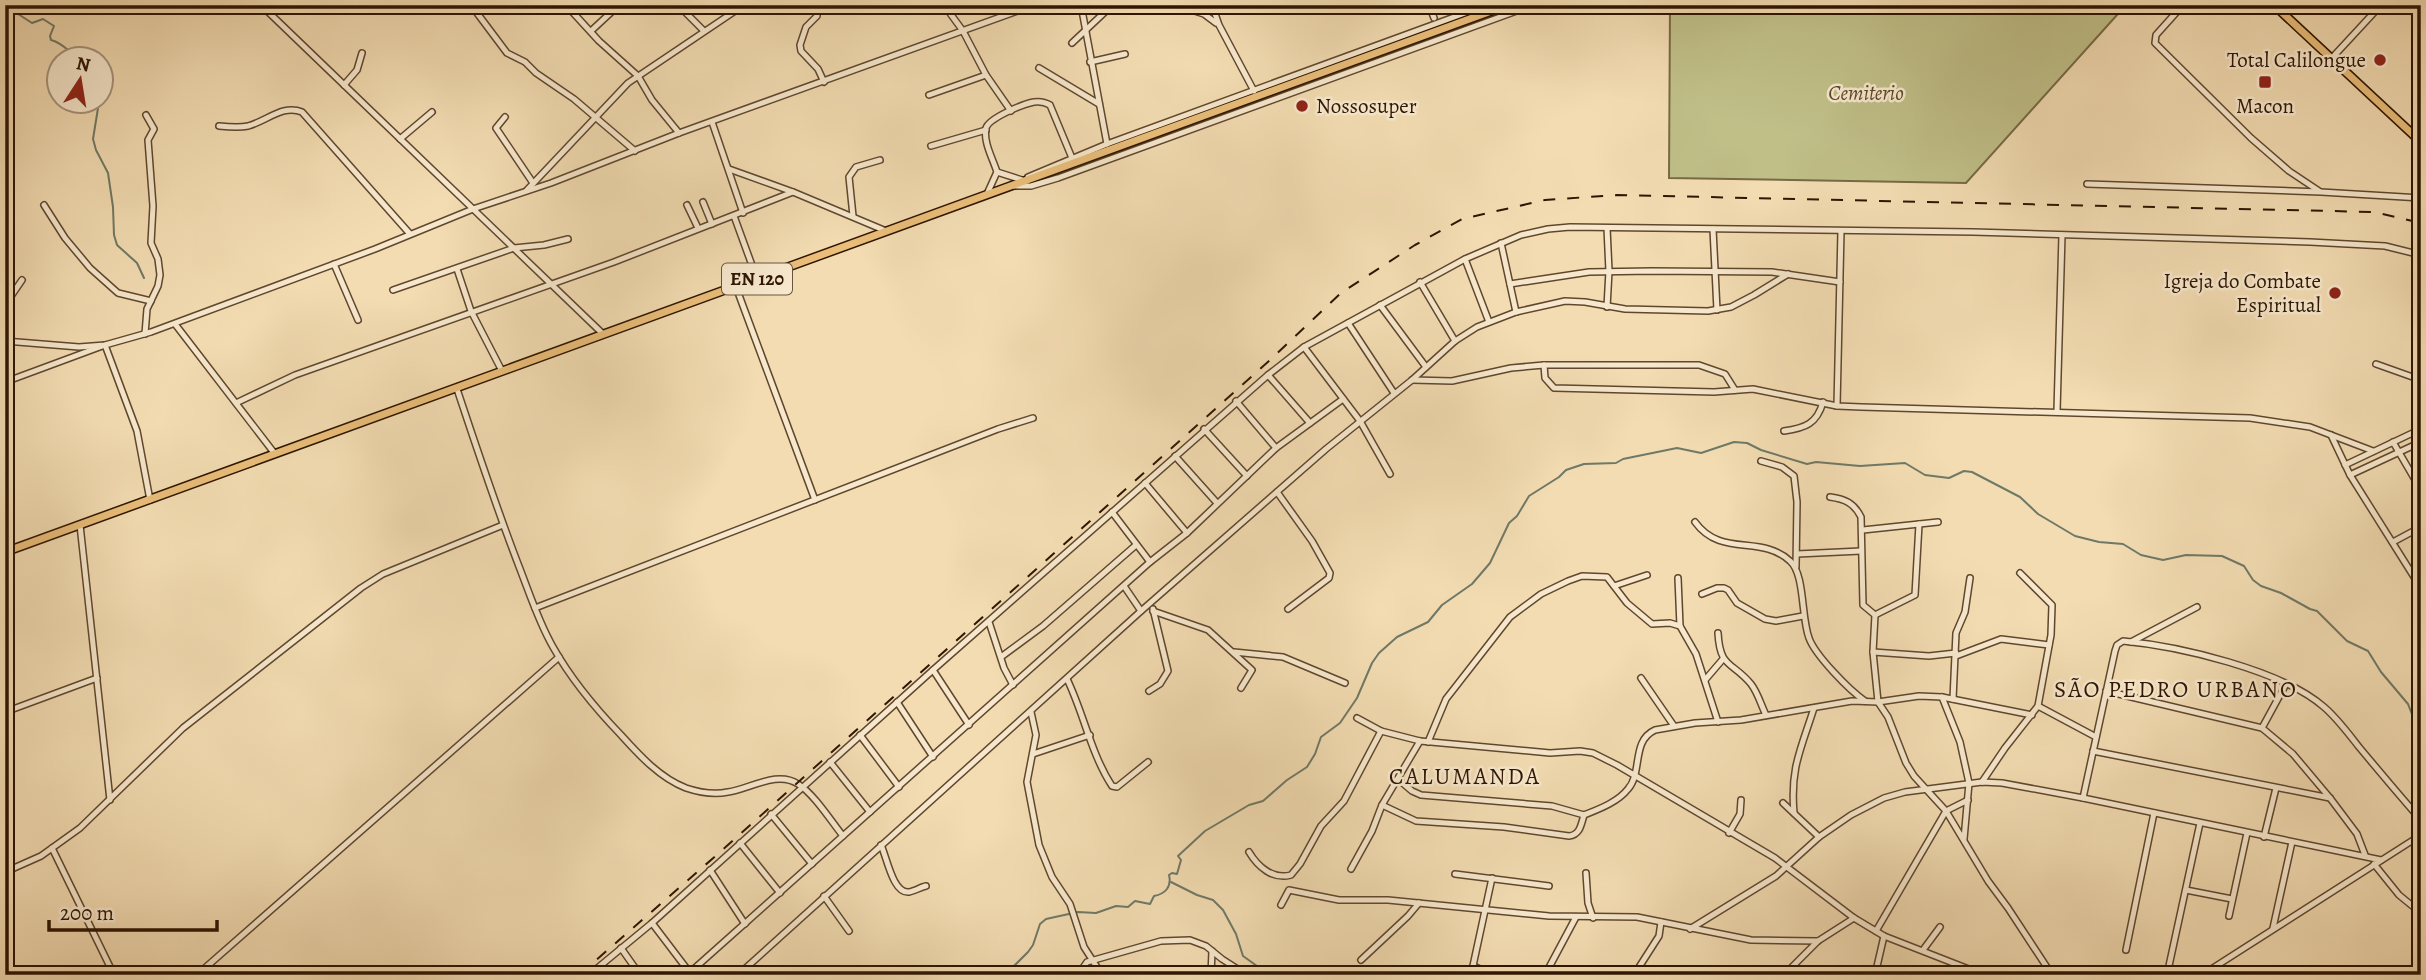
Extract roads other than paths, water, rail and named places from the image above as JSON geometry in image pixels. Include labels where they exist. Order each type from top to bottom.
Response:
[{"type":"main road","name":"EN 120","points":[[9,551],[1508,5]]},
{"type":"main road","points":[[2274,5],[2421,142]]},
{"type":"street","points":[[261,5],[604,334]]},
{"type":"street","points":[[471,5],[507,53],[525,62],[536,73],[574,99],[635,151]]},
{"type":"street","points":[[566,5],[638,76],[652,100],[679,133]]},
{"type":"street","points":[[591,31],[619,5]]},
{"type":"street","points":[[678,5],[704,31]]},
{"type":"street","points":[[525,192],[628,83],[744,5]]},
{"type":"street","points":[[812,5],[817,16],[806,27],[800,46],[801,51],[818,69],[824,82]]},
{"type":"street","points":[[5,382],[105,345],[175,324],[473,209],[1034,5]]},
{"type":"street","points":[[1081,5],[1107,144]]},
{"type":"street","points":[[1072,43],[1115,5]]},
{"type":"street","points":[[1176,5],[1204,14],[1219,25]]},
{"type":"street","points":[[1212,5],[1219,25],[1254,91]]},
{"type":"street","points":[[1429,5],[1434,18]]},
{"type":"street","points":[[1014,186],[1022,180],[1107,144],[1485,5]]},
{"type":"street","points":[[1014,186],[1031,186],[1058,178],[1534,5]]},
{"type":"street","points":[[2183,5],[2156,35],[2155,43],[2250,138],[2289,171],[2321,192]]},
{"type":"street","points":[[2331,58],[2381,5]]},
{"type":"street","points":[[2406,5],[2421,20]]},
{"type":"street","points":[[945,6],[1011,111]]},
{"type":"street","points":[[344,86],[357,70],[362,53]]},
{"type":"street","points":[[1090,62],[1125,54]]},
{"type":"street","points":[[1039,68],[1099,104]]},
{"type":"street","points":[[929,95],[986,75]]},
{"type":"street","points":[[986,197],[997,172],[986,130],[990,121],[1011,111],[1033,102],[1050,104],[1072,158]]},
{"type":"street","points":[[219,126],[248,126],[269,119],[284,110],[295,109],[302,112],[410,234]]},
{"type":"street","points":[[400,139],[432,112]]},
{"type":"street","points":[[145,334],[144,319],[160,275],[158,259],[151,243],[153,206],[148,140],[154,129],[146,115]]},
{"type":"street","points":[[505,117],[496,128],[533,183]]},
{"type":"street","points":[[712,122],[743,213]]},
{"type":"street","points":[[931,146],[986,130]]},
{"type":"street","points":[[853,216],[849,177],[856,167],[880,160]]},
{"type":"street","points":[[729,169],[793,192],[886,231]]},
{"type":"street","points":[[997,172],[1022,180]]},
{"type":"street","points":[[2087,184],[2421,198]]},
{"type":"street","points":[[236,403],[295,374],[614,262],[793,192]]},
{"type":"street","points":[[703,202],[712,223]]},
{"type":"street","points":[[44,205],[65,238],[90,268],[118,293],[151,302]]},
{"type":"street","points":[[687,205],[698,228]]},
{"type":"street","points":[[734,216],[758,279]]},
{"type":"street","points":[[1607,307],[1608,228]]},
{"type":"street","points":[[591,974],[652,923],[771,814],[1268,374],[1304,347],[1465,258],[1501,243],[1548,229],[1713,229],[2062,235],[2385,246],[2421,255]]},
{"type":"street","points":[[1713,229],[1717,310]]},
{"type":"street","points":[[1837,406],[1841,231]]},
{"type":"street","points":[[2057,411],[2062,235]]},
{"type":"street","points":[[393,290],[514,248],[568,239]]},
{"type":"street","points":[[1501,243],[1516,312]]},
{"type":"street","points":[[1465,258],[1489,322]]},
{"type":"street","points":[[334,264],[358,320]]},
{"type":"street","points":[[457,269],[471,311],[502,372]]},
{"type":"street","points":[[1510,284],[1609,271],[1788,274],[1840,282]]},
{"type":"street","points":[[738,975],[1151,603],[1455,341],[1489,322],[1516,312],[1565,301],[1607,307],[1717,310],[1731,307],[1754,296],[1788,274]]},
{"type":"street","points":[[5,305],[22,280]]},
{"type":"street","points":[[1420,282],[1455,341]]},
{"type":"street","points":[[736,287],[815,500]]},
{"type":"street","points":[[1380,305],[1426,367]]},
{"type":"street","points":[[1348,323],[1394,393]]},
{"type":"street","points":[[175,324],[275,455]]},
{"type":"street","points":[[5,341],[79,347],[105,345]]},
{"type":"street","points":[[105,345],[137,431],[150,500]]},
{"type":"street","points":[[1304,347],[1360,421],[1390,474]]},
{"type":"street","points":[[2376,364],[2421,380]]},
{"type":"street","points":[[1412,380],[1452,381],[1511,368],[1544,365],[1699,365],[1725,374],[1735,390]]},
{"type":"street","points":[[1544,365],[1545,378],[1554,388],[1714,392],[1753,389],[1837,406],[2250,418],[2286,422],[2331,435],[2373,452]]},
{"type":"street","points":[[1268,374],[1310,423]]},
{"type":"street","points":[[457,389],[503,525],[535,608],[573,680],[599,712],[632,747],[666,777],[686,788],[708,793],[726,793],[778,778],[787,778],[802,787],[843,836]]},
{"type":"street","points":[[652,923],[689,974],[1150,562],[1186,533],[1276,448],[1343,399]]},
{"type":"street","points":[[1236,401],[1276,448]]},
{"type":"street","points":[[1784,431],[1804,429],[1814,422],[1823,402]]},
{"type":"street","points":[[535,608],[998,429],[1033,418]]},
{"type":"street","points":[[1205,429],[1247,475]]},
{"type":"street","points":[[2345,465],[2421,429]]},
{"type":"street","points":[[2331,435],[2350,475],[2421,588]]},
{"type":"street","points":[[2393,442],[2421,490]]},
{"type":"street","points":[[2350,475],[2421,442]]},
{"type":"street","points":[[1175,456],[1217,503]]},
{"type":"street","points":[[1761,461],[1782,467],[1794,476],[1797,502],[1796,567],[1809,638],[1815,651],[1865,702]]},
{"type":"street","points":[[1145,483],[1186,533]]},
{"type":"street","points":[[1277,492],[1312,541],[1330,573],[1329,578],[1288,609]]},
{"type":"street","points":[[1830,497],[1848,501],[1855,506],[1861,517],[1863,605],[1875,615]]},
{"type":"street","points":[[1112,512],[1150,562]]},
{"type":"street","points":[[1695,522],[1707,536],[1716,541],[1775,551],[1789,559],[1796,567]]},
{"type":"street","points":[[1863,530],[1938,522]]},
{"type":"street","points":[[1875,615],[1915,595],[1919,524]]},
{"type":"street","points":[[80,525],[110,801]]},
{"type":"street","points":[[5,872],[41,856],[80,828],[183,727],[361,588],[383,574],[503,525]]},
{"type":"street","points":[[2393,542],[2421,527]]},
{"type":"street","points":[[5,531],[9,551]]},
{"type":"street","points":[[1001,657],[1043,626],[1136,545]]},
{"type":"street","points":[[1797,554],[1861,551]]},
{"type":"street","points":[[1982,782],[2038,706],[2049,645],[2052,605],[2020,573]]},
{"type":"street","points":[[1428,742],[1446,699],[1510,617],[1541,594],[1582,576],[1602,575],[1607,577],[1627,603],[1645,620],[1652,624],[1670,623],[1680,626]]},
{"type":"street","points":[[1614,586],[1647,575]]},
{"type":"street","points":[[1678,578],[1680,626],[1696,654],[1718,722]]},
{"type":"street","points":[[1953,699],[1956,633],[1965,612],[1970,579]]},
{"type":"street","points":[[1124,586],[1142,611]]},
{"type":"street","points":[[1702,594],[1724,588],[1737,603],[1765,619],[1776,621],[1803,616]]},
{"type":"street","points":[[1149,691],[1160,684],[1168,671],[1151,603]]},
{"type":"street","points":[[2132,642],[2197,607]]},
{"type":"street","points":[[1153,611],[1208,631],[1234,652],[1252,670],[1241,688]]},
{"type":"street","points":[[1875,615],[1874,652],[1878,702],[1888,717],[1906,763],[1946,811],[1988,881],[2052,975]]},
{"type":"street","points":[[989,622],[1013,685]]},
{"type":"street","points":[[1718,633],[1723,659],[1751,685],[1766,715]]},
{"type":"street","points":[[1874,652],[1929,656],[1956,654],[2001,639],[2049,645]]},
{"type":"street","points":[[2083,798],[2117,645],[2123,641],[2190,653],[2235,665],[2286,684],[2310,697],[2323,706],[2421,820]]},
{"type":"street","points":[[1234,652],[1283,657],[1345,683]]},
{"type":"street","points":[[197,975],[559,657]]},
{"type":"street","points":[[1705,680],[1723,659]]},
{"type":"street","points":[[933,670],[969,725]]},
{"type":"street","points":[[5,712],[97,678]]},
{"type":"street","points":[[1640,678],[1674,726]]},
{"type":"street","points":[[1067,679],[1104,772],[1115,788],[1148,762]]},
{"type":"street","points":[[2262,728],[2286,684]]},
{"type":"street","points":[[2106,691],[2262,728],[2293,754],[2330,798],[2357,834],[2365,855]]},
{"type":"street","points":[[1398,779],[1412,791],[1421,794],[1552,806],[1584,815],[1629,789],[1641,744],[1646,736],[1655,730],[1852,701],[1878,702],[1919,695],[2032,715]]},
{"type":"street","points":[[1942,697],[1960,742],[1969,783],[1965,839]]},
{"type":"street","points":[[897,702],[933,757]]},
{"type":"street","points":[[2038,706],[2096,737]]},
{"type":"street","points":[[1794,813],[1794,771],[1798,751],[1814,708]]},
{"type":"street","points":[[1031,712],[1036,735],[1028,789],[1039,845],[1052,877],[1072,909],[1084,947],[1102,975]]},
{"type":"street","points":[[1357,718],[1381,731],[1420,741],[1550,753],[1593,753],[1786,867],[1854,918],[1884,936],[1984,975]]},
{"type":"street","points":[[1292,890],[1291,876],[1321,826],[1344,801],[1381,731]]},
{"type":"street","points":[[860,735],[899,787]]},
{"type":"street","points":[[1034,754],[1090,735]]},
{"type":"street","points":[[1351,869],[1372,831],[1382,805],[1420,741]]},
{"type":"street","points":[[2093,751],[2330,798]]},
{"type":"street","points":[[830,762],[870,812]]},
{"type":"street","points":[[1690,929],[1760,888],[1819,837],[1851,815],[1884,798],[1925,788],[1969,783],[2002,783],[2083,798],[2381,860]]},
{"type":"street","points":[[2264,837],[2276,788]]},
{"type":"street","points":[[1729,833],[1740,814],[1741,800]]},
{"type":"street","points":[[1876,931],[1946,811],[1968,800]]},
{"type":"street","points":[[1783,803],[1819,837]]},
{"type":"street","points":[[1382,805],[1416,821],[1504,827],[1569,836],[1579,831],[1584,815]]},
{"type":"street","points":[[2126,950],[2154,813]]},
{"type":"street","points":[[771,814],[812,864]]},
{"type":"street","points":[[2167,975],[2200,823]]},
{"type":"street","points":[[2229,916],[2247,833]]},
{"type":"street","points":[[2202,975],[2421,835]]},
{"type":"street","points":[[2273,929],[2292,842]]},
{"type":"street","points":[[740,843],[779,893]]},
{"type":"street","points":[[881,845],[895,884],[900,890],[907,892],[926,886]]},
{"type":"street","points":[[52,848],[114,975]]},
{"type":"street","points":[[1249,852],[1264,870],[1291,876]]},
{"type":"street","points":[[2374,864],[2399,895],[2421,913]]},
{"type":"street","points":[[710,870],[745,924]]},
{"type":"street","points":[[1586,873],[1588,903],[1593,918]]},
{"type":"street","points":[[1455,874],[1549,886]]},
{"type":"street","points":[[1471,975],[1492,878]]},
{"type":"street","points":[[1281,905],[1286,894],[1292,890],[1339,901],[1419,903],[1593,918],[1637,917],[1751,940],[1818,941]]},
{"type":"street","points":[[2186,890],[2232,900]]},
{"type":"street","points":[[824,896],[849,931]]},
{"type":"street","points":[[1361,960],[1419,903]]},
{"type":"street","points":[[1545,975],[1572,929],[1576,917]]},
{"type":"street","points":[[1784,975],[1818,941],[1854,918]]},
{"type":"street","points":[[1634,975],[1658,936],[1661,922]]},
{"type":"street","points":[[1923,950],[1940,927]]},
{"type":"street","points":[[1875,975],[1884,936]]},
{"type":"street","points":[[1078,975],[1084,964],[1161,941],[1190,940],[1199,942],[1247,975]]},
{"type":"street","points":[[621,948],[640,975]]},
{"type":"street","points":[[1211,975],[1212,951]]},
{"type":"street","points":[[1473,966],[1494,975]]},
{"type":"waterway","points":[[5,14],[32,5]]},
{"type":"waterway","points":[[15,12],[32,23],[43,19],[54,26],[51,40],[64,46]]},
{"type":"waterway","points":[[97,116],[93,139],[108,173],[114,235],[117,245],[137,263],[144,278]]},
{"type":"waterway","points":[[1005,975],[1028,952],[1040,924],[1046,919],[1078,912],[1096,913],[1116,906],[1128,907],[1135,901],[1150,904],[1154,896],[1167,889],[1169,875],[1177,874],[1181,860],[1178,856],[1205,831],[1249,805],[1263,801],[1307,767],[1321,737],[1340,723],[1357,698],[1379,653],[1397,637],[1428,622],[1442,605],[1472,584],[1490,563],[1509,523],[1517,516],[1529,496],[1566,470],[1584,464],[1616,463],[1623,459],[1677,448],[1701,453],[1734,442],[1747,443],[1807,464],[1816,462],[1860,466],[1905,463],[1925,475],[1949,478],[1964,471],[1972,472],[2020,497],[2038,514],[2075,536],[2123,544],[2141,555],[2163,560],[2186,555],[2222,556],[2244,566],[2253,580],[2261,586],[2317,611],[2347,641],[2368,651],[2381,672],[2408,704],[2421,729]]},
{"type":"waterway","points":[[1171,882],[1213,900],[1223,910],[1236,934],[1243,956],[1257,966],[1281,975]]},
{"type":"railway","points":[[579,975],[1270,360],[1341,293],[1415,245],[1462,219],[1545,200],[1617,195],[2374,212],[2421,223]]},
{"type":"place","name":"Total Calilongue","points":[[2380,60]]},
{"type":"place","name":"Macon","points":[[2265,82]]},
{"type":"place","name":"Nossosuper","points":[[1302,106]]},
{"type":"place","name":"Igreja do Combate Espiritual","points":[[2335,293]]},
{"type":"district","name":"SÃO PEDRO URBANO","points":[[2176,689]]},
{"type":"district","name":"CALUMANDA","points":[[1465,776]]},
{"type":"park label","name":"Cemiterio","points":[[1866,93]]}]
